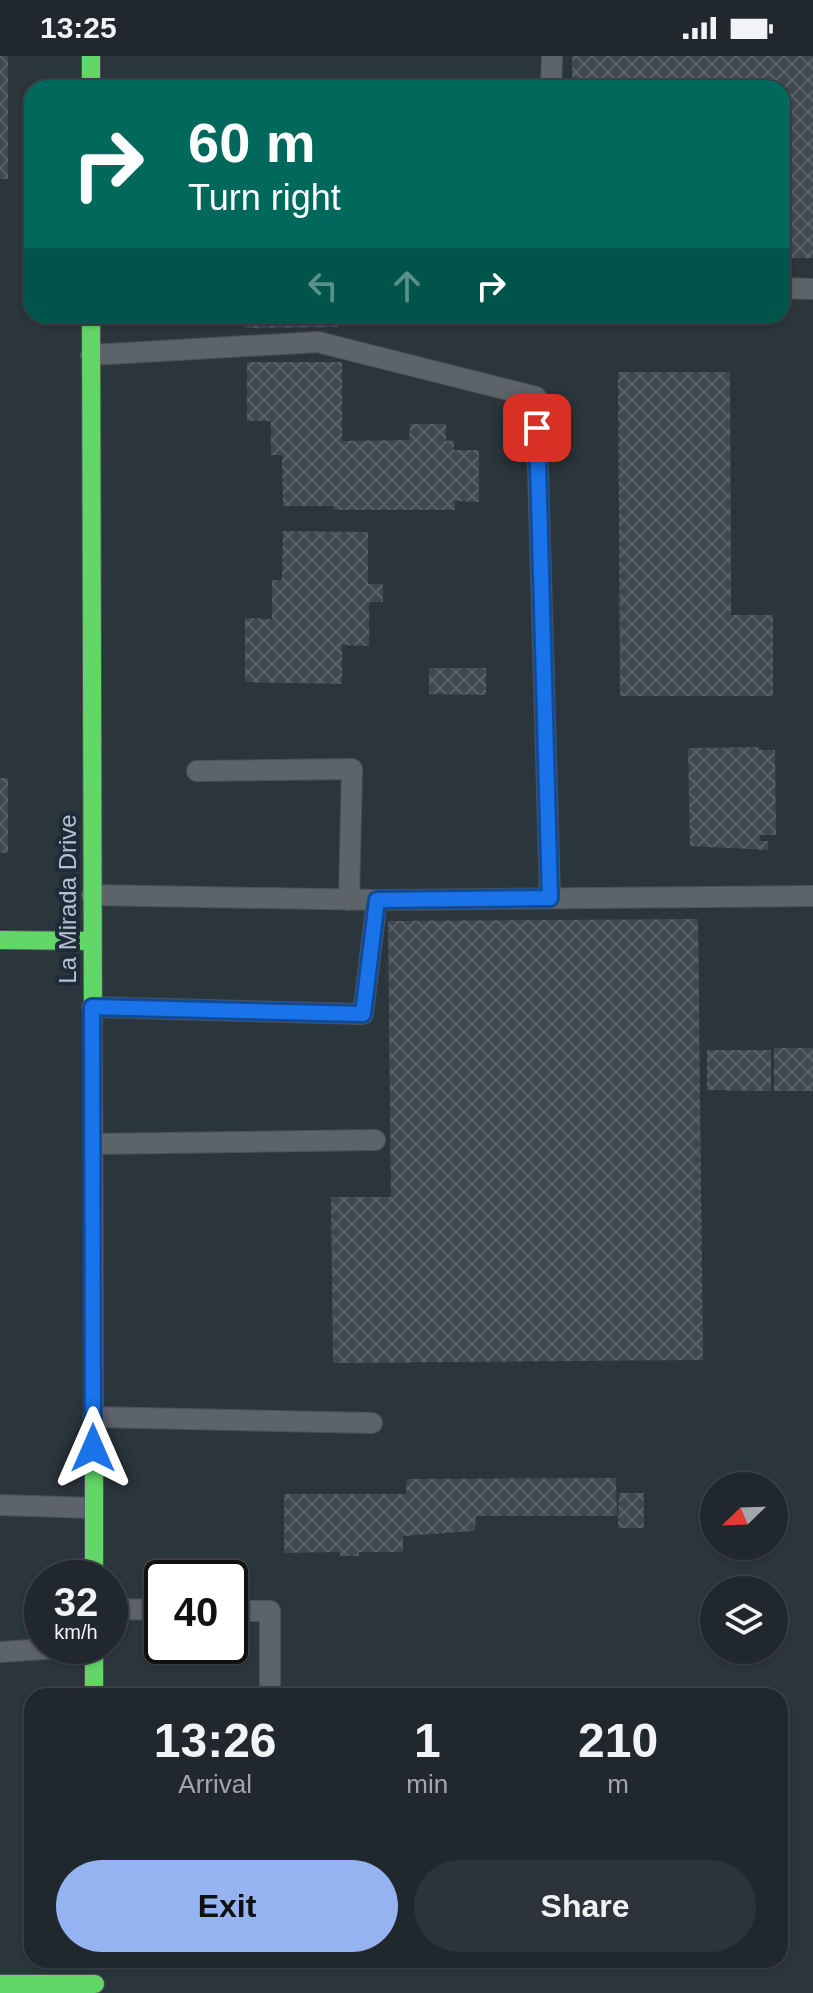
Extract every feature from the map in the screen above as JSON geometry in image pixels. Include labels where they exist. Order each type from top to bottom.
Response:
[{"type":"street","points":[[91,56],[91,80]]},
{"type":"street","name":"La Mirada Drive","points":[[91,324],[94,1560]]},
{"type":"street","points":[[0,940],[92,941]]},
{"type":"street","points":[[93,1664],[94,1688]]},
{"type":"street","points":[[0,1984],[95,1989],[95,1968]]},
{"type":"lane","points":[[551,80],[552,56]]},
{"type":"lane","points":[[790,288],[813,289]]},
{"type":"lane","points":[[91,355],[318,342],[536,397],[550,898]]},
{"type":"lane","points":[[197,771],[352,769],[349,900]]},
{"type":"lane","points":[[92,895],[349,900],[813,896]]},
{"type":"lane","points":[[92,1007],[363,1014],[377,900]]},
{"type":"lane","points":[[93,1144],[375,1140]]},
{"type":"lane","points":[[93,1417],[372,1423]]},
{"type":"lane","points":[[0,1505],[93,1508]]},
{"type":"lane","points":[[248,1611],[270,1611],[270,1688]]},
{"type":"lane","points":[[0,1652],[24,1650]]},
{"type":"building","points":[[0,56],[8,56],[8,179],[0,179]]},
{"type":"building","points":[[572,56],[813,56],[813,258],[790,258],[790,80],[572,80]]},
{"type":"building","points":[[245,324],[338,324],[338,327],[245,328]]},
{"type":"building","points":[[247,362],[342,362],[342,441],[409,440],[410,424],[446,424],[446,441],[454,440],[454,450],[479,450],[479,502],[455,501],[455,510],[334,510],[334,506],[283,506],[282,455],[271,455],[271,421],[247,421]]},
{"type":"building","points":[[618,372],[730,372],[731,615],[773,615],[773,696],[620,696]]},
{"type":"building","points":[[283,531],[368,532],[368,584],[383,584],[383,602],[369,602],[369,646],[342,645],[342,684],[245,682],[245,618],[272,619],[272,580],[282,580]]},
{"type":"building","points":[[429,668],[486,668],[486,695],[429,694]]},
{"type":"building","points":[[759,747],[759,750],[775,750],[776,835],[760,835],[760,841],[768,841],[768,850],[690,846],[688,748]]},
{"type":"building","points":[[0,778],[8,778],[8,853],[0,853]]},
{"type":"building","points":[[698,919],[703,1360],[333,1363],[331,1197],[391,1197],[388,921]]},
{"type":"building","points":[[774,1048],[813,1048],[813,1091],[774,1091]]},
{"type":"building","points":[[707,1050],[771,1050],[771,1091],[707,1090]]},
{"type":"building","points":[[616,1478],[617,1516],[476,1516],[475,1531],[403,1536],[403,1552],[359,1552],[359,1556],[340,1556],[340,1552],[284,1553],[284,1494],[406,1494],[407,1479]]},
{"type":"building","points":[[619,1493],[644,1493],[644,1528],[618,1528]]},
{"type":"traffic: fast","points":[[91,56],[91,80]]},
{"type":"traffic: fast","points":[[91,324],[93,1035]]},
{"type":"traffic: fast","points":[[0,940],[92,941]]},
{"type":"traffic: fast","points":[[94,1436],[94,1560]]},
{"type":"traffic: fast","points":[[94,1664],[94,1688]]},
{"type":"traffic: fast","points":[[0,1984],[95,1984]]},
{"type":"traffic: slow","points":[[93,1035],[94,1436]]},
{"type":"route","points":[[93,1448],[92,1007],[363,1014],[377,900],[550,898],[537,428]]}]
